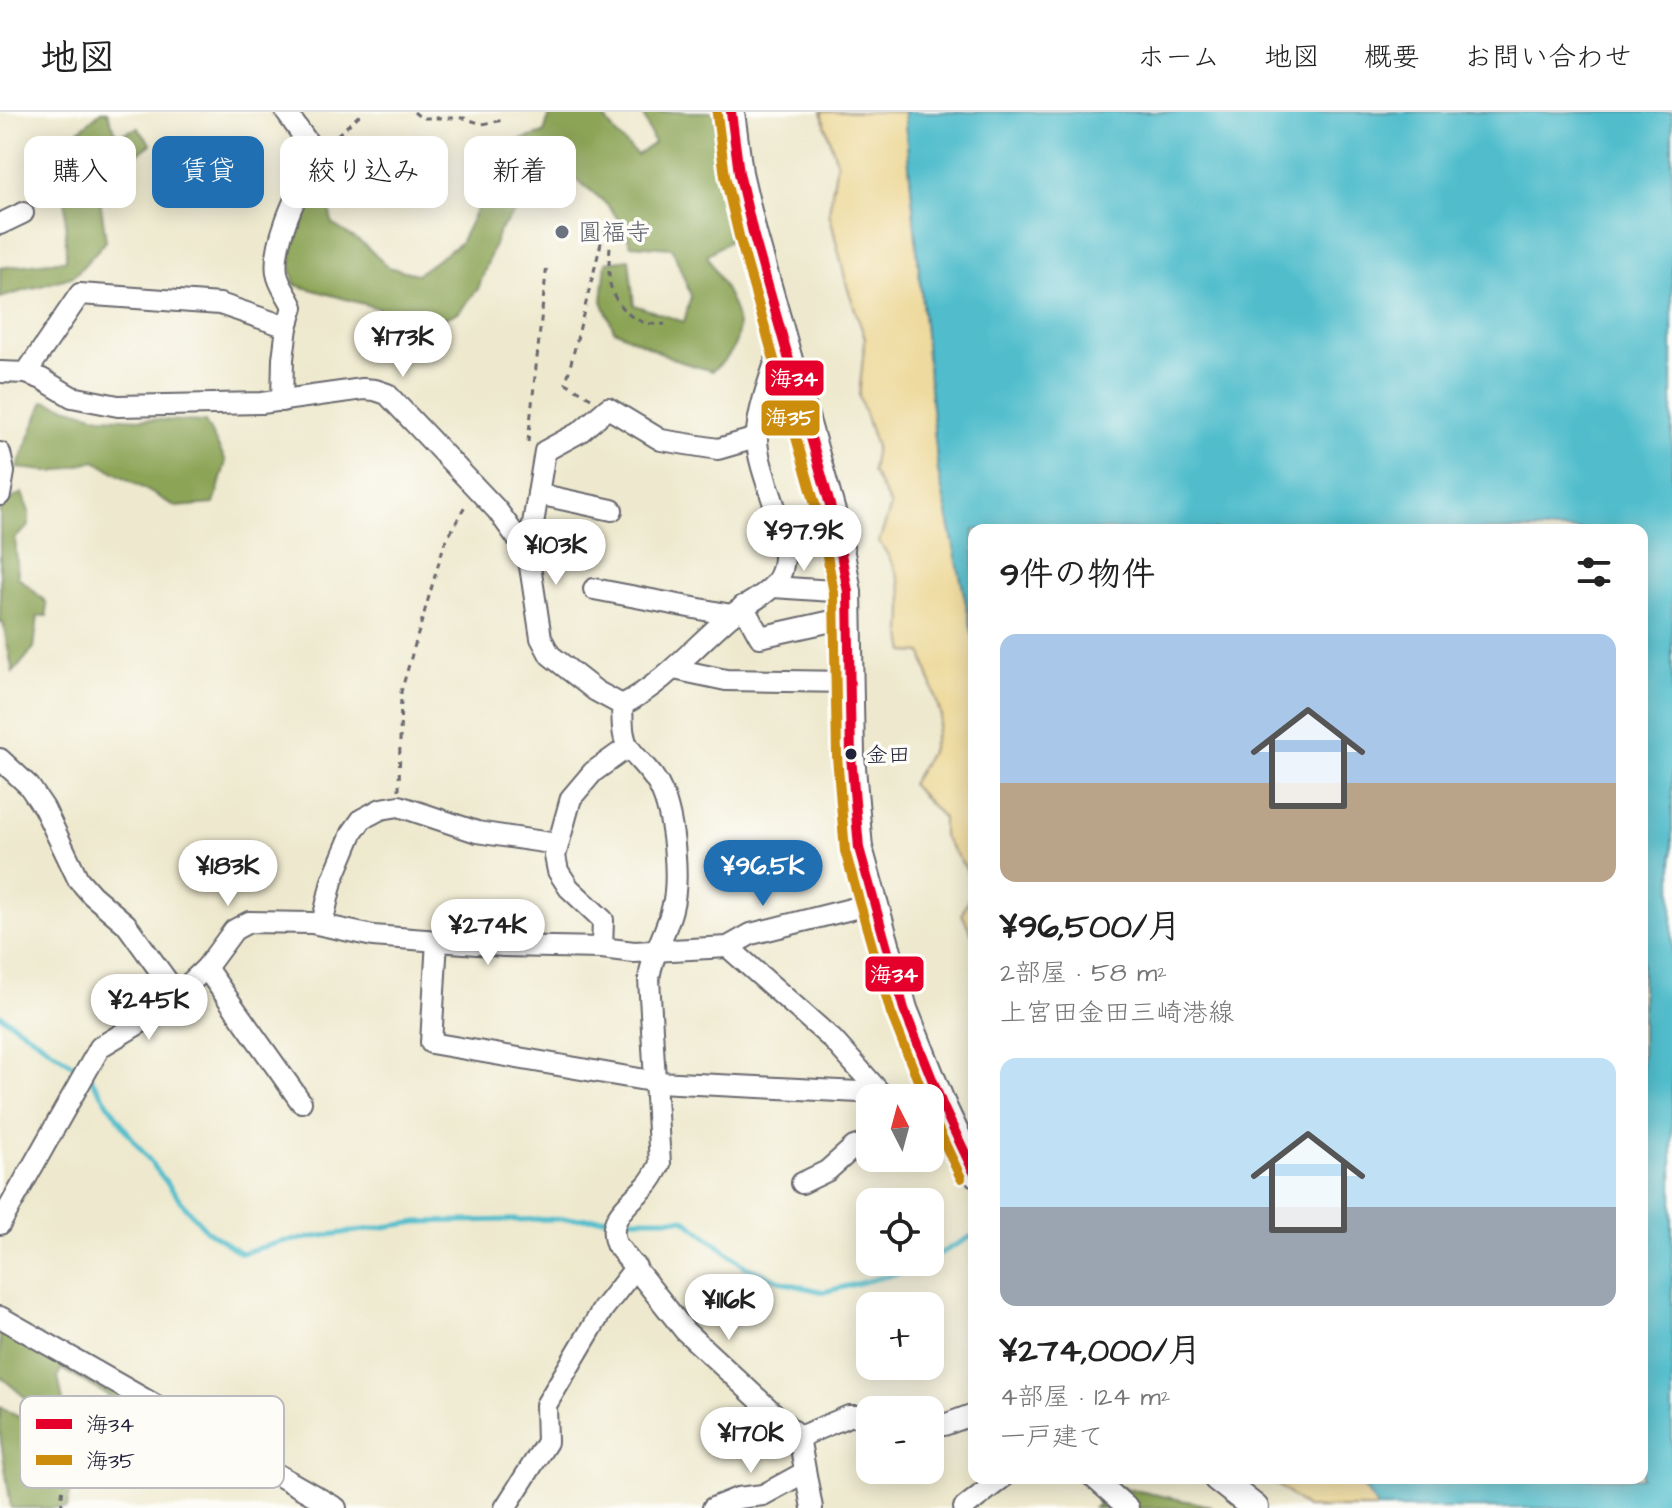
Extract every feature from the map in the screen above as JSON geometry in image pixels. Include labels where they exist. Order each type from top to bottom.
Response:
[{"type":"main road","points":[[731,112],[744,195],[836,526],[849,604],[853,801],[859,848],[927,1084]]},
{"type":"main road","points":[[944,1135],[968,1165]]},
{"type":"main road","points":[[1225,1484],[1255,1508]]},
{"type":"street","points":[[286,112],[303,136]]},
{"type":"street","points":[[282,401],[283,359],[293,307],[280,286],[277,263],[293,208]]},
{"type":"street","points":[[0,224],[23,213]]},
{"type":"street","points":[[26,373],[80,294],[220,304],[287,327]]},
{"type":"street","points":[[622,705],[647,692],[737,610],[773,587],[782,572],[785,555],[783,537],[763,473],[756,438],[783,340]]},
{"type":"street","points":[[0,372],[26,373],[72,397],[95,404],[118,406],[282,401],[363,389],[387,394],[497,510],[528,553]]},
{"type":"street","points":[[622,705],[558,662],[545,647],[539,629],[528,553],[545,451],[580,432],[608,408],[661,440],[718,449],[756,438]]},
{"type":"street","points":[[0,453],[4,472],[0,495]]},
{"type":"street","points":[[538,494],[612,510]]},
{"type":"street","points":[[773,587],[849,604]]},
{"type":"street","points":[[594,589],[737,610],[760,637],[849,604]]},
{"type":"street","points":[[674,669],[726,680],[850,682]]},
{"type":"street","points":[[622,705],[628,747],[650,770],[663,793],[674,850],[677,888],[651,963],[649,979],[660,1164],[649,1183],[619,1213],[612,1234],[616,1244],[685,1331],[799,1437],[812,1508]]},
{"type":"street","points":[[602,948],[603,920],[569,888],[558,871],[555,856],[571,798],[593,772],[628,747]]},
{"type":"street","points":[[0,759],[29,786],[44,808],[78,879],[126,924],[178,996]]},
{"type":"street","points":[[322,924],[332,881],[352,833],[362,819],[381,809],[399,806],[477,832],[557,844]]},
{"type":"street","points":[[0,1224],[100,1047],[160,1011],[178,996],[206,968],[234,930],[249,922],[322,924],[373,936],[634,952],[728,947],[751,934],[875,903]]},
{"type":"street","points":[[437,940],[431,1043],[657,1082],[856,1094]]},
{"type":"street","points":[[728,947],[833,1040],[872,1084]]},
{"type":"street","points":[[206,968],[301,1102]]},
{"type":"street","points":[[802,1183],[827,1171],[856,1146]]},
{"type":"street","points":[[505,1508],[547,1442],[546,1405],[603,1309],[636,1267]]},
{"type":"street","points":[[0,1317],[142,1396]]},
{"type":"street","points":[[799,1437],[849,1416],[856,1416]]},
{"type":"street","points":[[944,1425],[968,1416]]},
{"type":"street","points":[[713,1508],[738,1498],[763,1495],[805,1472]]},
{"type":"street","points":[[284,1478],[336,1508]]},
{"type":"street","points":[[964,1508],[994,1484]]},
{"type":"street","points":[[1101,1484],[1128,1508]]},
{"type":"path","points":[[336,136],[363,112]]},
{"type":"path","points":[[414,112],[421,118],[464,118],[482,124],[504,120]]},
{"type":"path","points":[[608,408],[566,383],[605,227],[611,227],[610,284],[624,312],[648,326],[665,324]]},
{"type":"path","points":[[528,443],[547,264]]},
{"type":"path","points":[[399,806],[401,692],[444,545],[475,487]]},
{"type":"path","points":[[62,1508],[63,1488]]},
{"type":"green space","points":[[101,112],[107,112],[117,135],[138,128],[151,144],[136,155],[136,136],[72,136]]},
{"type":"green space","points":[[547,112],[600,112],[637,155],[654,143],[642,112],[715,112],[729,241],[707,255],[731,301],[738,330],[735,344],[727,357],[712,371],[678,361],[614,330],[602,301],[606,262],[629,259],[634,305],[684,322],[691,296],[672,248],[631,245],[606,204],[576,179],[576,136],[534,136],[544,133],[549,116]]},
{"type":"green space","points":[[66,208],[101,208],[106,241],[74,276],[0,298],[0,268],[66,260]]},
{"type":"green space","points":[[304,208],[329,208],[332,224],[364,244],[388,267],[417,274],[460,243],[478,208],[518,208],[499,231],[478,289],[459,312],[418,330],[397,328],[378,308],[295,285],[287,254]]},
{"type":"green space","points":[[44,401],[101,417],[205,422],[226,461],[214,504],[176,507],[95,461],[54,472],[17,468]]},
{"type":"green space","points":[[22,493],[29,512],[29,526],[15,538],[18,577],[46,602],[47,616],[38,616],[34,648],[13,673],[3,622],[0,622],[0,506]]},
{"type":"green space","points":[[0,1326],[127,1396],[109,1396],[61,1369],[58,1376],[62,1396],[23,1396],[0,1376]]},
{"type":"green space","points":[[0,1407],[20,1418],[20,1488],[71,1488],[67,1508],[11,1508],[0,1435]]},
{"type":"green space","points":[[1115,1486],[1210,1506],[1212,1508],[1094,1508]]},
{"type":"sand","points":[[821,112],[904,112],[938,471],[968,613],[968,876],[943,836],[943,818],[911,784],[931,751],[941,716],[922,653],[905,652],[902,590],[893,564],[879,542],[891,506],[872,471],[876,446],[859,396],[865,338],[847,286],[829,212],[837,162]]},
{"type":"sand","points":[[968,900],[968,926],[962,914]]},
{"type":"sand","points":[[1276,1484],[1361,1484],[1378,1508],[1306,1508]]},
{"type":"water","points":[[904,112],[1672,112],[1672,1508],[1378,1508],[1361,1484],[1648,1484],[1648,524],[968,524],[968,613],[938,471]]},
{"type":"waterway","points":[[0,1015],[82,1071]]},
{"type":"waterway","points":[[90,1077],[184,1205],[206,1230],[241,1253],[281,1242],[418,1222],[609,1218]]},
{"type":"waterway","points":[[623,1219],[684,1219],[746,1267],[786,1283],[824,1292],[887,1276]]},
{"type":"waterway","points":[[944,1251],[968,1238]]},
{"type":"waterway","points":[[843,1430],[856,1426]]},
{"type":"transit line","name":"海34","points":[[731,112],[739,173],[753,233],[836,526],[848,592],[851,756],[859,848],[904,1009],[968,1159]]},
{"type":"transit line","name":"海35","points":[[717,114],[725,176],[739,236],[822,529],[834,593],[837,756],[845,851],[891,1013],[919,1084]]},
{"type":"transit line","name":"海35","points":[[944,1142],[961,1178]]},
{"type":"place","name":"圓福寺","points":[[562,232]]},
{"type":"place","name":"金田","points":[[851,754]]}]
